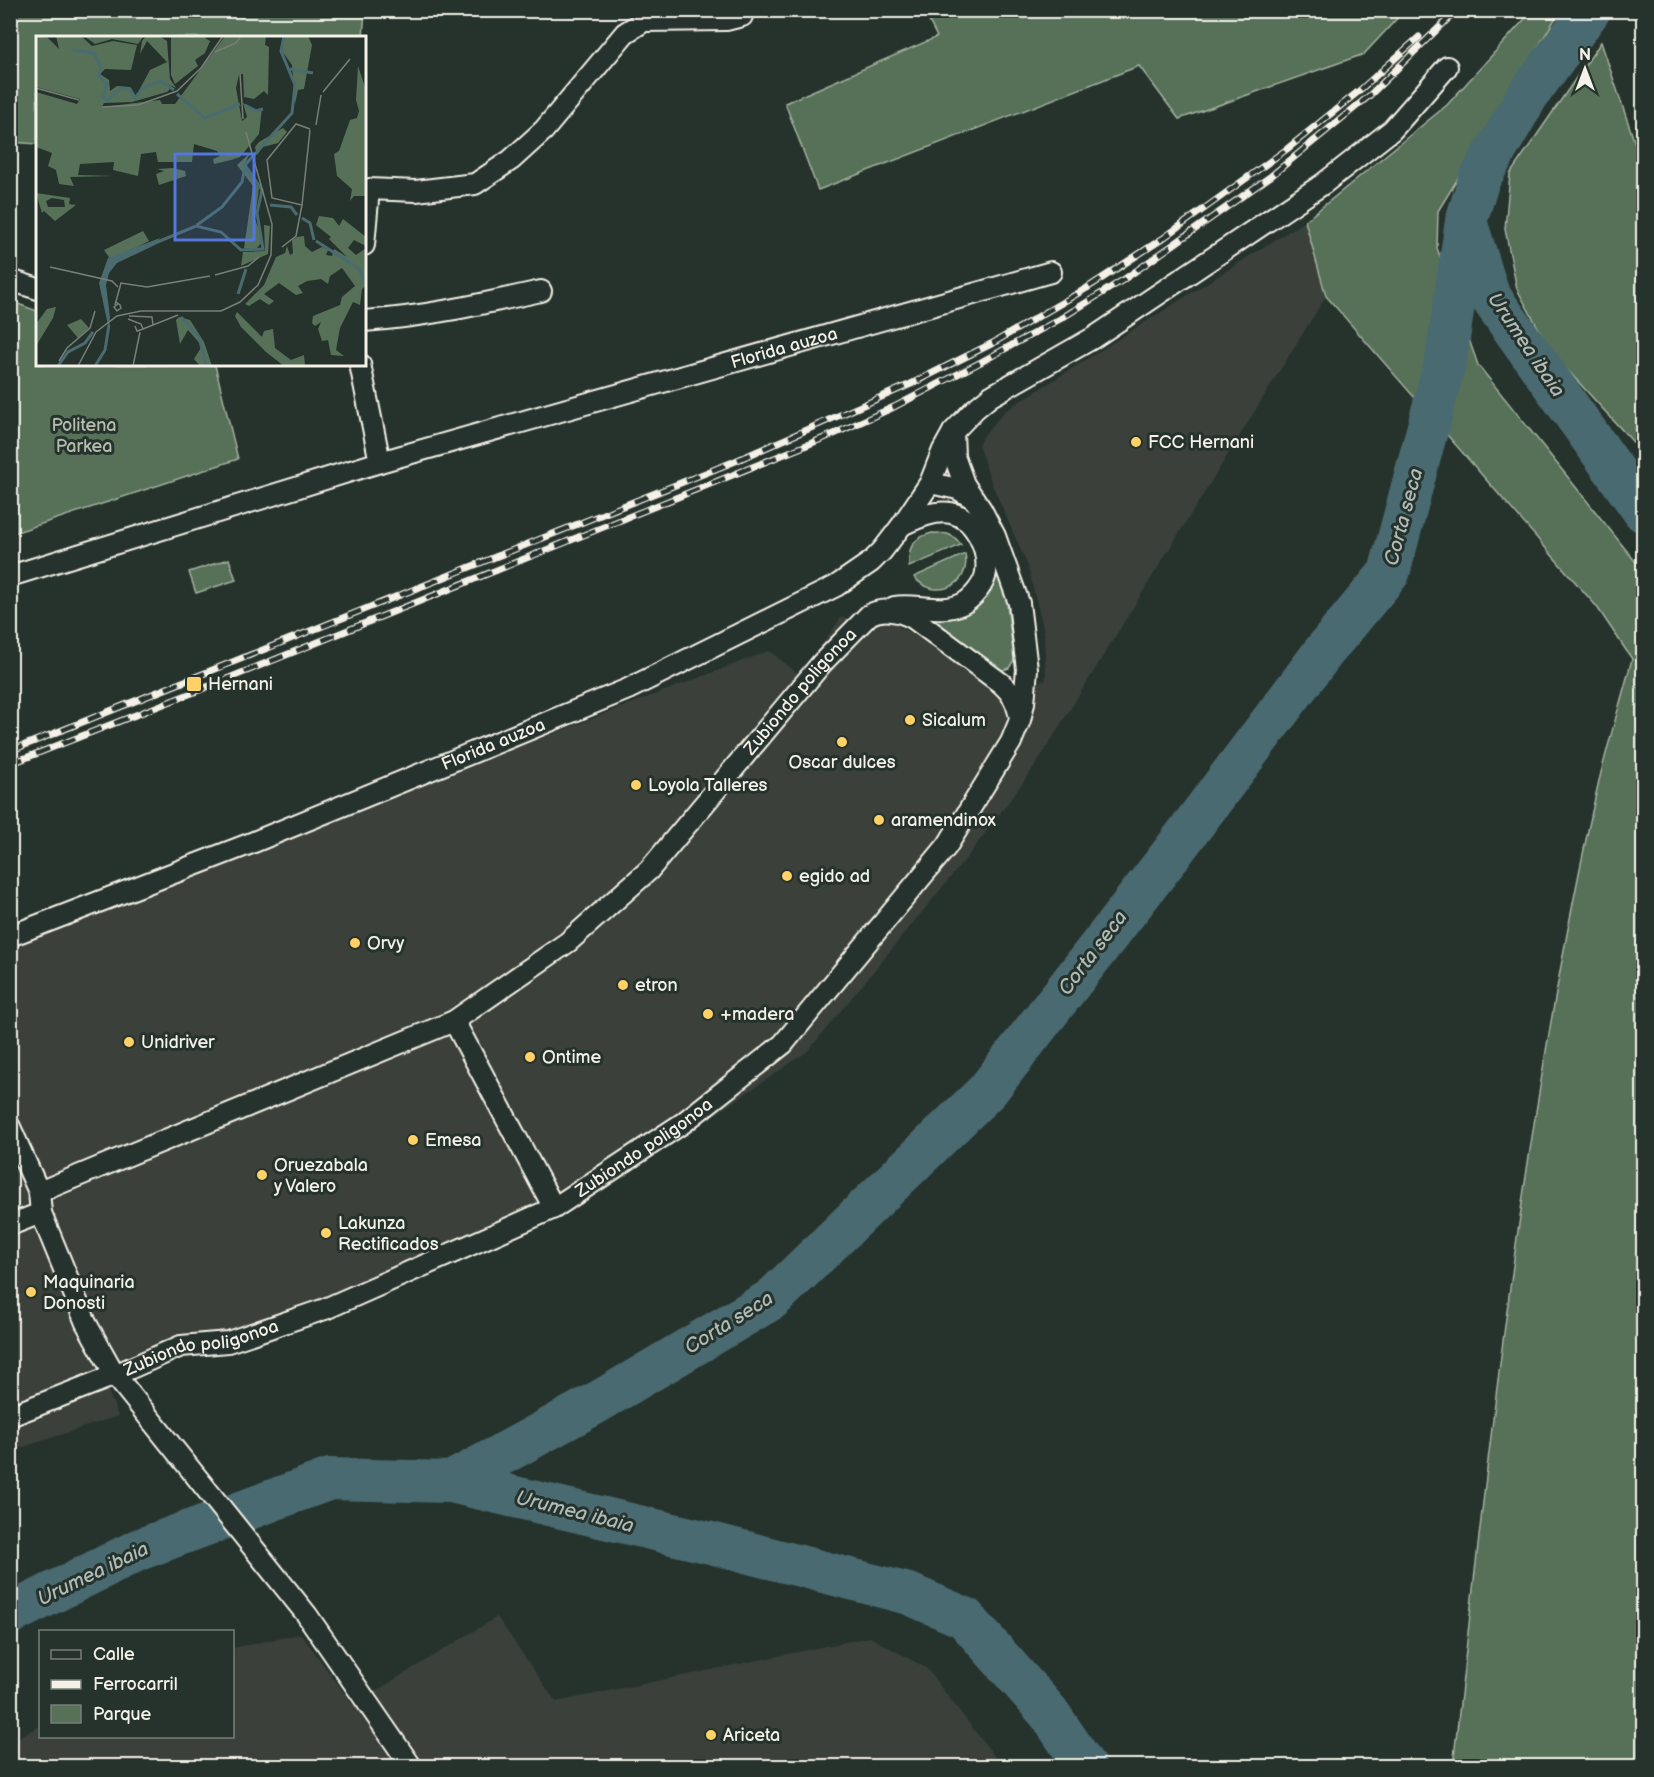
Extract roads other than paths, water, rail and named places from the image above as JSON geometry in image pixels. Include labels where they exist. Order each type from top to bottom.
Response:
[{"type":"street","points":[[366,223],[369,189],[416,191],[475,184],[511,159],[544,130],[625,33],[644,21],[726,20],[742,16],[744,10]]},
{"type":"street","name":"Florida auzoa","points":[[10,936],[249,844],[628,688],[836,586],[871,562],[902,525],[930,483],[953,432],[969,414],[991,396],[1094,338],[1323,184],[1392,130],[1447,67]]},
{"type":"street","name":"Florida auzoa","points":[[10,576],[380,462],[1051,272]]},
{"type":"street","points":[[10,280],[36,288]]},
{"type":"street","points":[[366,321],[454,310],[541,291]]},
{"type":"street","points":[[360,366],[380,462]]},
{"type":"street","name":"Zubiondo poligonoa","points":[[115,1375],[181,1346],[228,1342],[325,1308],[554,1208],[683,1123],[783,1044],[947,846],[1011,742],[1020,720],[1027,669],[1019,603],[995,536],[981,509],[964,484],[954,456],[953,432]]},
{"type":"street","points":[[930,483],[958,489],[974,499]]},
{"type":"street","points":[[930,483],[943,513]]},
{"type":"street","points":[[877,610],[901,606],[947,608],[962,604],[973,595],[986,573],[986,561],[977,531],[960,517],[952,513],[928,515],[902,525]]},
{"type":"street","points":[[877,610],[902,613],[912,618],[1002,684],[1012,693],[1020,720]]},
{"type":"street","name":"Zubiondo poligonoa","points":[[39,1192],[454,1022],[568,942],[649,870],[822,663],[869,615],[877,610]]},
{"type":"street","name":"Zubiondo poligonoa","points":[[454,1022],[554,1208]]},
{"type":"street","points":[[10,1127],[39,1192],[41,1213],[86,1323],[115,1375],[307,1615],[411,1767]]},
{"type":"street","points":[[10,1225],[41,1213]]},
{"type":"street","points":[[10,1416],[115,1375]]},
{"type":"waterway","name":"Urumea ibaia","points":[[1590,10],[1528,95],[1479,180],[1466,221],[1489,295],[1644,512]]},
{"type":"waterway","name":"Corta seca","points":[[451,1482],[598,1402],[772,1299],[987,1091],[1169,857],[1325,650],[1389,573],[1446,359],[1466,221]]},
{"type":"waterway","name":"Urumea ibaia","points":[[10,1614],[138,1550],[330,1479],[451,1482],[711,1543],[909,1594],[965,1618],[1049,1713],[1085,1766]]},
{"type":"railway","points":[[10,764],[834,434],[894,407],[981,362],[1060,319],[1123,280],[1271,176],[1369,96],[1457,10]]},
{"type":"railway","points":[[10,751],[733,462],[911,384],[993,343],[1087,288],[1162,239],[1287,149],[1359,91],[1419,37]]},
{"type":"place","name":"FCC Hernani","points":[[1136,442]]},
{"type":"place","name":"Hernani","points":[[194,684]]},
{"type":"place","name":"Sicalum","points":[[910,720]]},
{"type":"place","name":"Oscar dulces","points":[[842,742]]},
{"type":"place","name":"Loyola Talleres","points":[[636,785]]},
{"type":"place","name":"aramendinox","points":[[879,820]]},
{"type":"place","name":"egido ad","points":[[787,876]]},
{"type":"place","name":"Orvy","points":[[355,943]]},
{"type":"place","name":"etron","points":[[623,985]]},
{"type":"place","name":"+madera","points":[[708,1014]]},
{"type":"place","name":"Unidriver","points":[[129,1042]]},
{"type":"place","name":"Ontime","points":[[530,1057]]},
{"type":"place","name":"Emesa","points":[[413,1140]]},
{"type":"place","name":"Oruezabala y Valero","points":[[262,1175]]},
{"type":"place","name":"Lakunza Rectificados","points":[[326,1233]]},
{"type":"place","name":"Maquinaria Donosti","points":[[31,1292]]},
{"type":"place","name":"Ariceta","points":[[711,1735]]},
{"type":"park label","name":"Politena Parkea","points":[[84,435]]}]
